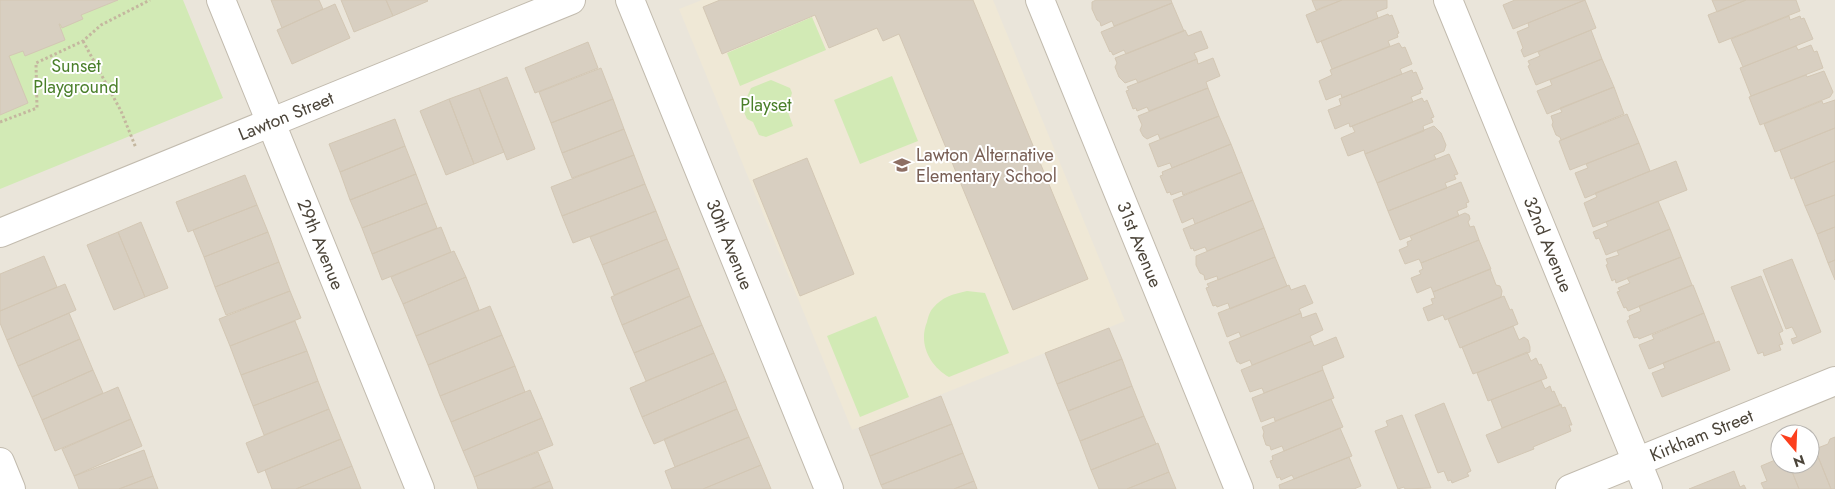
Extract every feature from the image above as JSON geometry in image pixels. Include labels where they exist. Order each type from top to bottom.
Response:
[{"type":"street","name":"29th Avenue","points":[[221,0],[420,489]]},
{"type":"street","name":"Lawton Street","points":[[0,232],[571,0]]},
{"type":"street","name":"30th Avenue","points":[[630,0],[829,489]]},
{"type":"street","name":"31st Avenue","points":[[1040,0],[1239,489]]},
{"type":"street","name":"32nd Avenue","points":[[1448,0],[1648,489]]},
{"type":"street","name":"Kirkham Street","points":[[1570,489],[1835,381]]},
{"type":"street","points":[[0,462],[11,489]]},
{"type":"path","points":[[0,122],[37,108],[36,62],[82,41],[101,24],[150,0]]},
{"type":"path","points":[[82,41],[121,111],[146,173]]},
{"type":"shaded area","points":[[0,0],[1835,0],[1835,489],[0,489]]},
{"type":"shaded area","name":"Lawton Alternative Elementary School","points":[[702,0],[993,0],[1125,321],[852,430],[679,9]]},
{"type":"green space","name":"Sunset Playground","points":[[0,0],[183,0],[223,98],[0,189]]},
{"type":"green space","name":"Playset","points":[[812,17],[826,50],[740,86],[727,53]]},
{"type":"green space","points":[[892,76],[918,141],[860,164],[834,100]]},
{"type":"green space","name":"Playset","points":[[771,80],[790,88],[792,93],[787,109],[793,126],[766,137],[759,135],[753,122],[747,119],[742,108],[751,88]]},
{"type":"green space","points":[[967,291],[985,293],[1009,353],[949,377],[931,361],[925,346],[925,330],[930,312],[936,304],[948,296]]},
{"type":"green space","points":[[876,316],[909,397],[860,417],[827,336]]},
{"type":"building","points":[[0,0],[118,0],[81,15],[83,19],[62,28],[59,24],[65,40],[25,56],[23,51],[9,56],[28,103],[0,115]]},
{"type":"building","points":[[271,0],[319,0],[323,9],[282,28]]},
{"type":"building","points":[[341,0],[386,0],[393,16],[354,32]]},
{"type":"building","points":[[386,0],[427,0],[428,1],[393,16]]},
{"type":"building","points":[[720,0],[973,0],[1088,279],[1013,310],[899,34],[883,41],[877,28],[829,48],[815,15],[722,54],[703,7]]},
{"type":"building","points":[[1096,0],[1171,0],[1172,3],[1114,26],[1112,21],[1101,26],[1092,9],[1092,2]]},
{"type":"building","points":[[1312,0],[1342,0],[1316,10]]},
{"type":"building","points":[[1342,0],[1387,0],[1387,8],[1376,12],[1378,18],[1317,43],[1306,15]]},
{"type":"building","points":[[1515,0],[1585,0],[1513,29],[1503,5]]},
{"type":"building","points":[[1585,0],[1596,28],[1524,57],[1517,32],[1529,27],[1528,23]]},
{"type":"building","points":[[1712,0],[1746,0],[1717,12]]},
{"type":"building","points":[[1746,0],[1796,0],[1800,11],[1719,43],[1708,15]]},
{"type":"building","points":[[1172,3],[1184,31],[1126,54],[1124,50],[1113,55],[1110,52],[1101,32]]},
{"type":"building","points":[[335,4],[350,38],[292,64],[277,30]]},
{"type":"building","points":[[1388,14],[1389,16],[1392,15],[1399,33],[1397,34],[1398,37],[1388,41],[1390,46],[1332,69],[1321,41]]},
{"type":"building","points":[[1789,16],[1790,20],[1800,16],[1801,19],[1804,18],[1813,39],[1743,67],[1731,39]]},
{"type":"building","points":[[1185,30],[1188,36],[1201,31],[1208,48],[1194,53],[1197,59],[1138,83],[1136,79],[1125,83],[1119,77],[1115,67],[1117,63],[1115,58]]},
{"type":"building","points":[[1591,30],[1602,59],[1536,85],[1528,66],[1530,65],[1528,61],[1540,56],[1538,52]]},
{"type":"building","points":[[588,42],[598,68],[535,93],[525,68]]},
{"type":"building","points":[[1399,43],[1402,48],[1405,47],[1412,64],[1400,69],[1402,74],[1342,98],[1341,94],[1326,100],[1319,81],[1332,75],[1330,70]]},
{"type":"building","points":[[1811,45],[1814,52],[1817,51],[1823,68],[1751,96],[1740,68],[1796,46],[1798,50]]},
{"type":"building","points":[[1213,58],[1220,76],[1206,82],[1208,88],[1149,111],[1147,107],[1137,111],[1136,108],[1133,109],[1126,91],[1129,90],[1127,87],[1197,59],[1198,64]]},
{"type":"building","points":[[1602,59],[1614,87],[1547,114],[1537,91],[1552,85],[1550,80]]},
{"type":"building","points":[[601,68],[613,99],[551,123],[539,92]]},
{"type":"building","points":[[1412,70],[1413,73],[1416,72],[1423,89],[1420,90],[1421,93],[1411,97],[1413,102],[1350,127],[1349,123],[1335,129],[1328,110],[1341,105],[1339,99]]},
{"type":"building","points":[[1824,71],[1833,92],[1830,97],[1760,125],[1749,97],[1806,75],[1807,77]]},
{"type":"building","points":[[507,77],[535,149],[507,160],[479,88]]},
{"type":"building","points":[[1614,87],[1624,114],[1561,140],[1556,135],[1551,116],[1562,112],[1560,108]]},
{"type":"building","points":[[479,88],[504,152],[474,164],[449,99]]},
{"type":"building","points":[[1208,88],[1219,116],[1160,139],[1158,134],[1147,139],[1143,136],[1140,130],[1142,125],[1138,116]]},
{"type":"building","points":[[1422,98],[1424,102],[1427,100],[1434,117],[1431,118],[1433,122],[1423,126],[1424,131],[1365,154],[1364,150],[1348,156],[1341,138],[1355,132],[1352,126]]},
{"type":"building","points":[[449,99],[474,164],[446,175],[420,111]]},
{"type":"building","points":[[613,99],[624,129],[562,153],[551,123]]},
{"type":"building","points":[[1835,100],[1835,128],[1775,152],[1764,124],[1822,101],[1823,104]]},
{"type":"building","points":[[1627,114],[1639,143],[1570,170],[1559,141]]},
{"type":"building","points":[[1219,116],[1231,144],[1172,168],[1170,163],[1158,167],[1149,144]]},
{"type":"building","points":[[395,119],[405,146],[340,172],[329,144]]},
{"type":"building","points":[[1434,126],[1441,133],[1446,145],[1444,151],[1434,155],[1436,159],[1377,183],[1365,154]]},
{"type":"building","points":[[1835,128],[1835,161],[1791,179],[1780,150]]},
{"type":"building","points":[[624,129],[634,155],[572,178],[562,153]]},
{"type":"building","points":[[1639,143],[1650,171],[1585,198],[1575,173],[1588,168],[1586,164]]},
{"type":"building","points":[[1231,144],[1242,172],[1183,195],[1182,191],[1171,195],[1170,192],[1167,193],[1160,176],[1163,175],[1162,172]]},
{"type":"building","points":[[405,146],[416,174],[350,200],[340,172]]},
{"type":"building","points":[[1449,154],[1458,174],[1454,175],[1456,179],[1445,183],[1447,188],[1388,211],[1377,183]]},
{"type":"building","points":[[634,155],[645,184],[562,216],[551,187]]},
{"type":"building","points":[[807,158],[854,274],[800,296],[753,180]]},
{"type":"building","points":[[1676,161],[1687,190],[1593,227],[1584,203],[1597,197],[1595,193]]},
{"type":"building","points":[[1835,161],[1835,195],[1805,206],[1794,178]]},
{"type":"building","points":[[1242,172],[1253,200],[1195,224],[1193,218],[1182,223],[1173,200]]},
{"type":"building","points":[[416,174],[427,203],[362,228],[350,200]]},
{"type":"building","points":[[245,175],[257,205],[188,232],[176,202]]},
{"type":"building","points":[[1461,182],[1469,202],[1466,203],[1467,207],[1457,211],[1459,216],[1400,240],[1388,211]]},
{"type":"building","points":[[645,184],[656,211],[573,243],[562,216]]},
{"type":"building","points":[[1835,195],[1835,227],[1817,234],[1805,206]]},
{"type":"building","points":[[1253,200],[1264,228],[1207,251],[1205,247],[1194,251],[1193,248],[1191,249],[1183,229]]},
{"type":"building","points":[[1658,201],[1670,229],[1606,255],[1599,238],[1596,239],[1593,232],[1608,226],[1606,222]]},
{"type":"building","points":[[427,203],[437,228],[372,254],[362,228]]},
{"type":"building","points":[[257,205],[268,232],[204,257],[193,230]]},
{"type":"building","points":[[656,211],[667,239],[602,265],[590,237]]},
{"type":"building","points":[[1465,213],[1469,215],[1470,219],[1468,222],[1470,227],[1474,226],[1479,240],[1421,263],[1419,259],[1405,264],[1399,250],[1408,246],[1407,242],[1412,240],[1410,236]]},
{"type":"building","points":[[141,222],[168,288],[145,297],[118,232]]},
{"type":"building","points":[[441,227],[451,252],[382,280],[372,254]]},
{"type":"building","points":[[1835,227],[1835,260],[1828,263],[1817,234]]},
{"type":"building","points":[[1264,228],[1275,257],[1218,280],[1217,276],[1205,280],[1204,275],[1200,273],[1196,265],[1196,256]]},
{"type":"building","points":[[1670,229],[1681,257],[1616,283],[1615,279],[1612,281],[1606,265],[1608,264],[1606,259],[1619,255],[1617,251]]},
{"type":"building","points":[[118,232],[145,297],[114,310],[87,245]]},
{"type":"building","points":[[268,232],[279,262],[215,287],[204,257]]},
{"type":"building","points":[[667,239],[679,268],[614,295],[602,265]]},
{"type":"building","points":[[1479,240],[1491,269],[1433,292],[1431,287],[1417,293],[1411,278],[1421,274],[1419,271],[1423,269],[1421,263]]},
{"type":"building","points":[[454,251],[466,277],[403,304],[391,277]]},
{"type":"building","points":[[44,256],[57,287],[0,311],[0,274]]},
{"type":"building","points":[[1275,257],[1287,286],[1230,309],[1228,303],[1217,307],[1216,305],[1213,306],[1206,288],[1209,287],[1207,284]]},
{"type":"building","points":[[1681,257],[1692,285],[1628,311],[1626,307],[1624,308],[1617,292],[1620,291],[1618,288],[1630,283],[1627,278]]},
{"type":"building","points":[[1792,259],[1821,332],[1793,344],[1791,339],[1797,337],[1792,327],[1786,329],[1763,270]]},
{"type":"building","points":[[1835,260],[1835,280],[1828,263]]},
{"type":"building","points":[[279,262],[290,291],[226,315],[215,287]]},
{"type":"building","points":[[679,268],[690,296],[622,325],[611,297]]},
{"type":"building","points":[[1490,269],[1496,285],[1500,286],[1502,291],[1501,297],[1445,320],[1443,315],[1428,321],[1423,308],[1433,304],[1431,299],[1435,298],[1433,292]]},
{"type":"building","points":[[1761,276],[1783,331],[1779,333],[1783,344],[1779,345],[1781,350],[1764,356],[1763,352],[1758,354],[1731,287]]},
{"type":"building","points":[[466,277],[479,310],[416,336],[403,304]]},
{"type":"building","points":[[65,284],[76,310],[7,340],[0,323],[0,311]]},
{"type":"building","points":[[1289,285],[1291,290],[1305,285],[1313,303],[1299,309],[1301,313],[1241,337],[1239,332],[1227,337],[1218,313]]},
{"type":"building","points":[[1693,285],[1704,313],[1639,339],[1638,337],[1634,338],[1627,321],[1630,319],[1629,316],[1641,311],[1639,306]]},
{"type":"building","points":[[290,291],[301,318],[230,346],[219,319]]},
{"type":"building","points":[[690,296],[702,325],[634,353],[622,325]]},
{"type":"building","points":[[1504,296],[1518,324],[1460,348],[1448,319]]},
{"type":"building","points":[[490,306],[502,335],[428,365],[416,336]]},
{"type":"building","points":[[69,313],[80,339],[18,366],[7,340]]},
{"type":"building","points":[[1301,313],[1302,318],[1316,313],[1323,330],[1310,336],[1312,341],[1252,365],[1250,360],[1240,364],[1237,362],[1229,342]]},
{"type":"building","points":[[1704,313],[1715,342],[1649,369],[1639,345],[1654,339],[1652,335]]},
{"type":"building","points":[[295,321],[307,351],[241,375],[230,346]]},
{"type":"building","points":[[702,325],[714,353],[646,381],[634,353]]},
{"type":"building","points":[[1513,326],[1519,340],[1524,337],[1528,340],[1530,352],[1473,374],[1462,347]]},
{"type":"building","points":[[1109,328],[1122,359],[1057,384],[1045,353]]},
{"type":"building","points":[[502,335],[515,366],[440,396],[428,365]]},
{"type":"building","points":[[1336,337],[1344,357],[1322,366],[1323,370],[1264,393],[1262,388],[1250,392],[1241,370],[1312,341],[1314,346]]},
{"type":"building","points":[[80,339],[93,370],[32,397],[18,366]]},
{"type":"building","points":[[1719,341],[1730,370],[1662,397],[1652,373],[1665,368],[1663,363]]},
{"type":"building","points":[[307,351],[318,381],[253,406],[241,375]]},
{"type":"building","points":[[1527,352],[1531,361],[1536,358],[1539,365],[1541,364],[1547,378],[1488,401],[1477,373]]},
{"type":"building","points":[[714,353],[726,381],[642,417],[630,388]]},
{"type":"building","points":[[1122,359],[1132,386],[1068,411],[1057,384]]},
{"type":"building","points":[[515,366],[525,392],[451,422],[440,396]]},
{"type":"building","points":[[93,370],[103,393],[42,420],[32,397]]},
{"type":"building","points":[[1323,370],[1334,398],[1275,421],[1274,417],[1261,422],[1252,398]]},
{"type":"building","points":[[1541,380],[1545,389],[1550,386],[1552,392],[1554,391],[1560,405],[1502,428],[1491,400]]},
{"type":"building","points":[[318,381],[329,409],[264,435],[253,406]]},
{"type":"building","points":[[726,381],[737,409],[654,444],[642,417]]},
{"type":"building","points":[[1132,386],[1144,416],[1080,441],[1068,411]]},
{"type":"building","points":[[118,387],[131,419],[55,451],[42,420]]},
{"type":"building","points":[[530,390],[542,418],[463,451],[451,422]]},
{"type":"building","points":[[941,396],[952,424],[870,456],[859,428]]},
{"type":"building","points":[[1331,399],[1343,427],[1284,451],[1282,446],[1271,450],[1270,446],[1266,445],[1262,427]]},
{"type":"building","points":[[1444,403],[1471,471],[1467,473],[1469,476],[1452,483],[1451,480],[1448,481],[1444,471],[1438,473],[1415,415]]},
{"type":"building","points":[[1561,404],[1562,408],[1565,407],[1572,425],[1569,425],[1571,431],[1533,447],[1534,449],[1498,463],[1486,435]]},
{"type":"building","points":[[329,409],[341,439],[258,473],[246,443]]},
{"type":"building","points":[[737,409],[749,437],[675,467],[664,439]]},
{"type":"building","points":[[1402,415],[1431,488],[1405,489],[1404,487],[1398,489],[1375,431],[1388,426],[1386,421]]},
{"type":"building","points":[[1144,416],[1156,444],[1091,470],[1080,441]]},
{"type":"building","points":[[542,418],[553,445],[474,477],[463,451]]},
{"type":"building","points":[[131,419],[142,446],[74,476],[62,449]]},
{"type":"building","points":[[952,424],[963,453],[881,485],[870,456]]},
{"type":"building","points":[[1340,428],[1352,456],[1294,479],[1292,475],[1281,480],[1280,477],[1277,478],[1270,461],[1273,460],[1272,456]]},
{"type":"building","points":[[749,437],[761,465],[703,489],[672,489],[665,471]]},
{"type":"building","points":[[1835,437],[1835,489],[1831,489],[1820,462],[1820,447],[1828,444],[1830,439]]},
{"type":"building","points":[[341,439],[352,466],[296,489],[272,489],[265,470]]},
{"type":"building","points":[[1158,443],[1169,472],[1127,489],[1099,489],[1091,470]]},
{"type":"building","points":[[144,450],[153,476],[119,489],[79,489],[74,476]]},
{"type":"building","points":[[538,452],[550,481],[530,489],[478,489],[474,477]]},
{"type":"building","points":[[963,453],[974,481],[954,489],[883,489],[881,485]]},
{"type":"building","points":[[1349,457],[1361,486],[1354,489],[1280,489],[1279,485]]},
{"type":"building","points":[[1770,462],[1770,474],[1793,474],[1799,489],[1764,489],[1761,483],[1767,481],[1761,466]]},
{"type":"building","points":[[1820,462],[1831,489],[1799,489],[1793,474],[1820,474]]},
{"type":"building","points":[[761,465],[771,489],[703,489]]},
{"type":"building","points":[[352,466],[361,489],[296,489]]},
{"type":"building","points":[[1734,471],[1740,487],[1744,485],[1746,489],[1689,489]]},
{"type":"building","points":[[1169,472],[1176,489],[1127,489]]},
{"type":"building","points":[[153,476],[158,489],[119,489]]},
{"type":"building","points":[[550,481],[553,489],[532,489]]},
{"type":"building","points":[[974,481],[977,489],[954,489]]},
{"type":"place","name":"Lawton Alternative Elementary School","points":[[902,165]]}]
